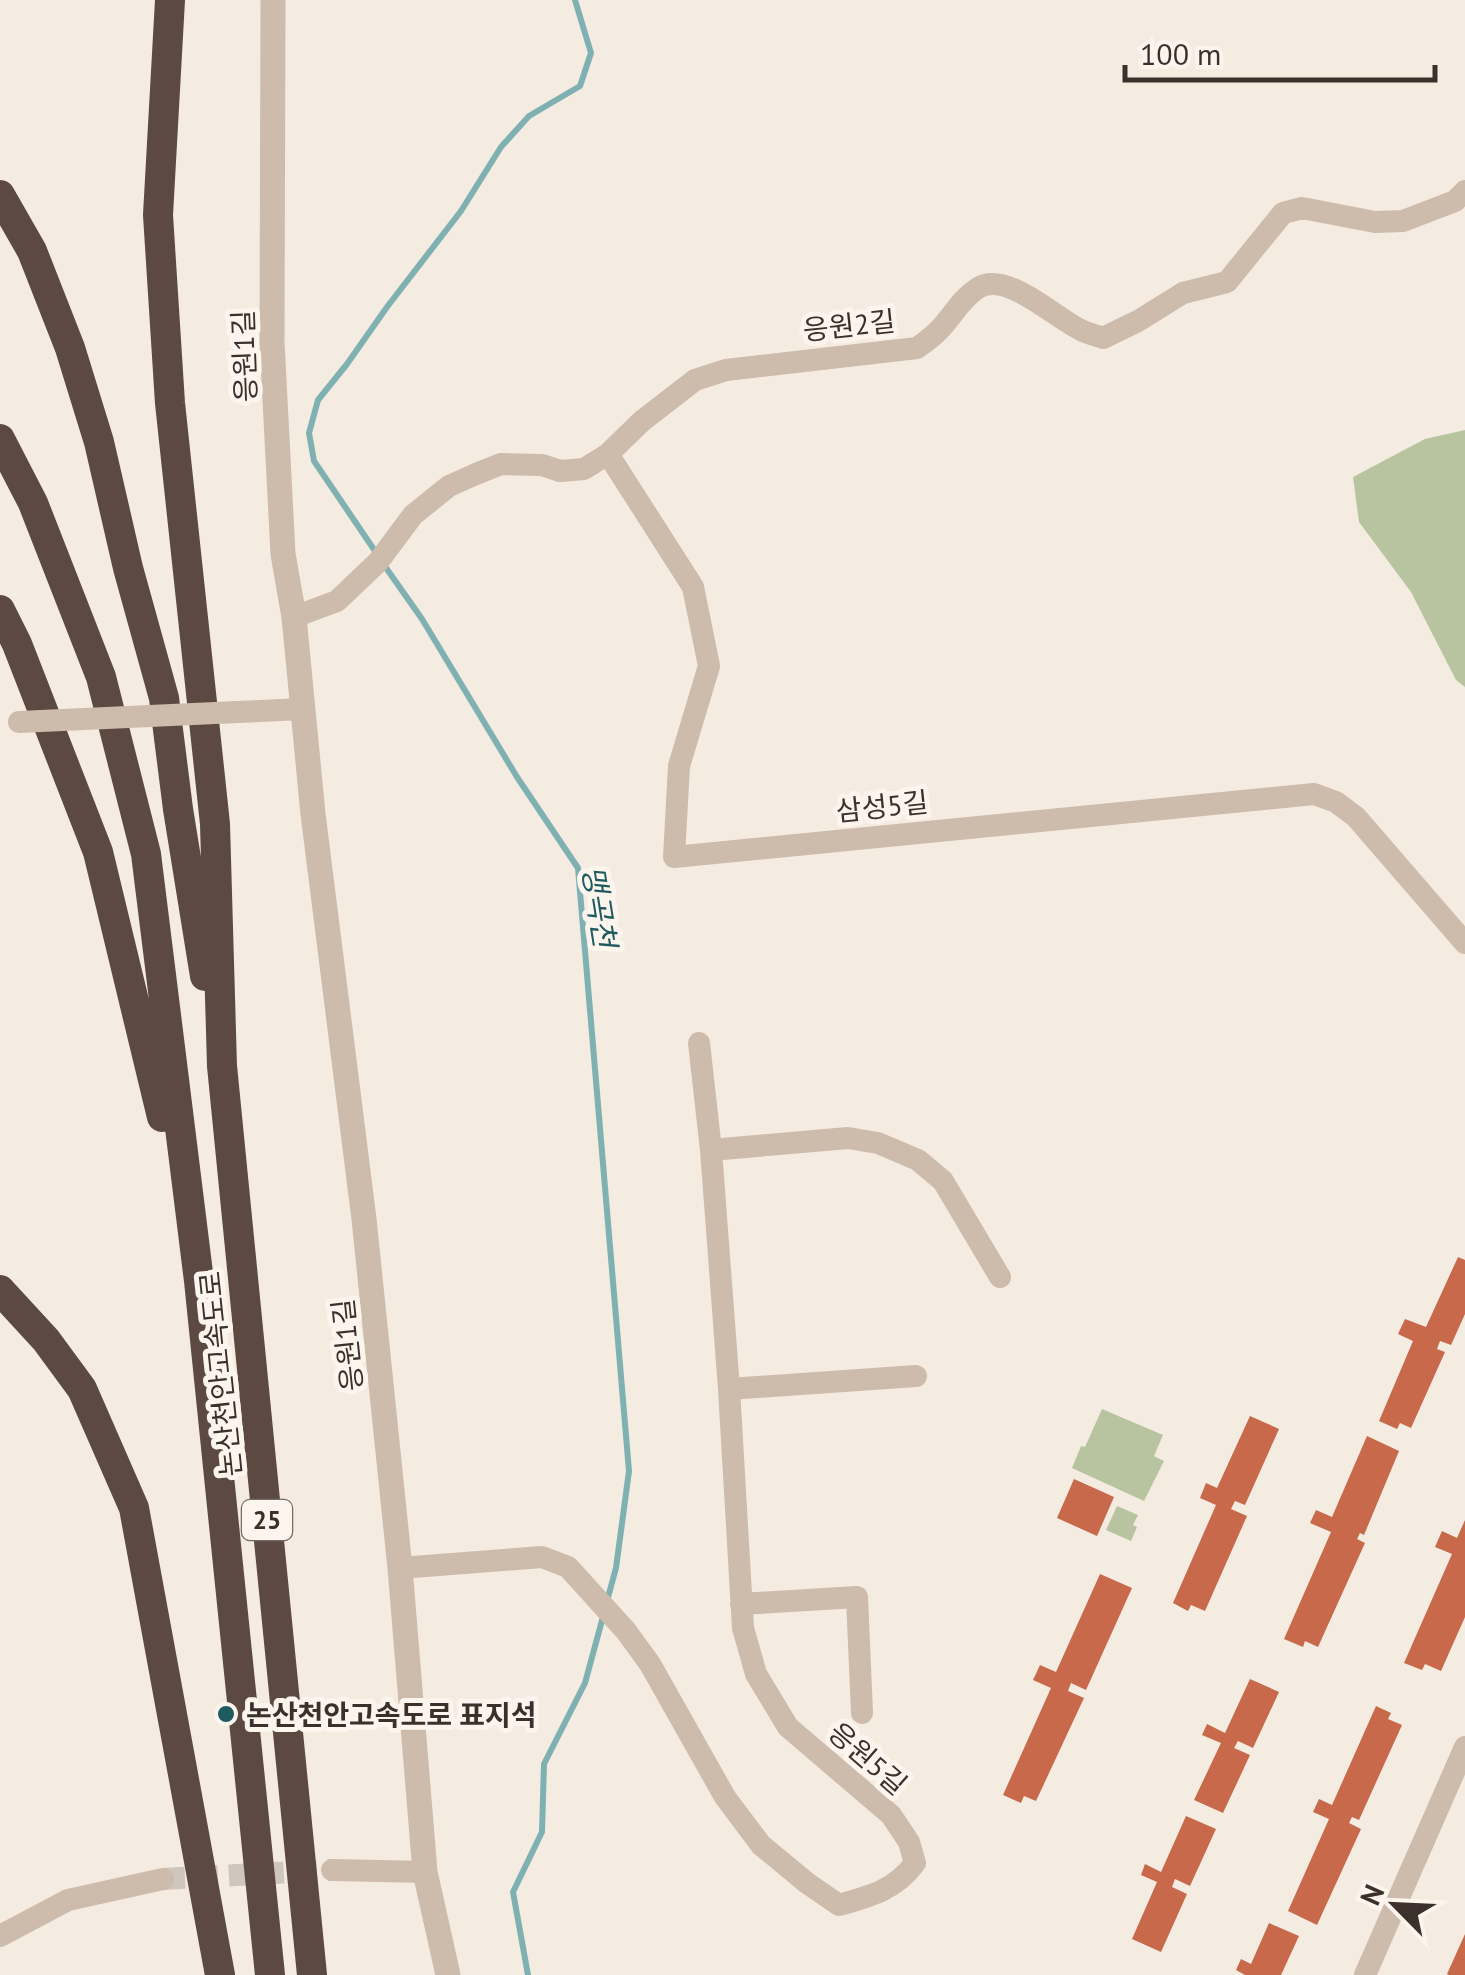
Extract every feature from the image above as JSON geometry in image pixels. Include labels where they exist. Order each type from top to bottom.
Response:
[{"type":"highway","points":[[170,0],[158,215],[170,404],[216,824],[222,1066]]},
{"type":"highway","points":[[0,195],[32,251],[70,348],[164,698],[195,920],[222,1066]]},
{"type":"highway","points":[[0,439],[33,503],[101,678],[146,854],[199,1281]]},
{"type":"highway","points":[[0,610],[18,644],[98,852],[199,1281]]},
{"type":"highway","name":"논산천안고속도로","points":[[222,1066],[312,1975]]},
{"type":"highway","name":"논산천안고속도로","points":[[199,1281],[270,1975]]},
{"type":"highway","points":[[0,1290],[46,1340],[82,1390],[134,1508],[220,1975]]},
{"type":"street","name":"응원1길","points":[[272,0],[272,342],[284,554],[364,1219],[400,1568],[425,1872],[448,1975]]},
{"type":"street","name":"응원2길","points":[[294,616],[337,601],[378,561],[413,515],[450,486],[501,464],[584,470],[695,380],[743,367],[917,348],[940,330],[979,287],[991,283],[1003,284],[1103,338],[1183,293],[1227,282],[1283,213],[1302,208],[1375,222],[1403,221],[1455,201],[1465,191]]},
{"type":"street","name":"삼성5길","points":[[608,454],[692,587],[708,666],[679,766],[674,857],[1314,794],[1336,802],[1356,817],[1465,944]]},
{"type":"street","points":[[10,723],[303,709]]},
{"type":"street","name":"응원5길","points":[[400,1568],[542,1557],[568,1567],[650,1664],[725,1797],[761,1845],[839,1905],[884,1890],[903,1878],[914,1862],[909,1842],[891,1815],[788,1727],[756,1674],[743,1628],[710,1150],[699,1044]]},
{"type":"street","points":[[710,1150],[848,1138],[878,1143],[918,1160],[943,1182],[1000,1277]]},
{"type":"street","points":[[728,1389],[916,1376]]},
{"type":"street","points":[[742,1604],[857,1597],[862,1713]]},
{"type":"street","points":[[1365,1975],[1465,1748]]},
{"type":"street","points":[[332,1870],[425,1872]]},
{"type":"street","points":[[0,1936],[68,1900],[163,1879]]},
{"type":"green space","points":[[1465,430],[1465,687],[1456,680],[1411,592],[1359,522],[1353,477],[1425,439]]},
{"type":"green space","points":[[1102,1409],[1163,1435],[1154,1456],[1164,1461],[1144,1501],[1072,1468]]},
{"type":"green space","points":[[1117,1506],[1138,1515],[1131,1541],[1106,1530]]},
{"type":"building","points":[[1458,1257],[1465,1260],[1465,1314],[1451,1345],[1440,1341],[1437,1349],[1445,1352],[1411,1428],[1400,1423],[1397,1429],[1379,1421],[1413,1341],[1398,1334],[1405,1319],[1426,1327]]},
{"type":"building","points":[[1250,1416],[1279,1429],[1245,1505],[1235,1501],[1231,1509],[1247,1516],[1205,1611],[1191,1605],[1188,1611],[1173,1603],[1216,1505],[1200,1498],[1206,1483],[1217,1488]]},
{"type":"building","points":[[1367,1436],[1399,1451],[1364,1535],[1360,1533],[1357,1539],[1365,1543],[1318,1647],[1305,1641],[1303,1647],[1284,1639],[1331,1532],[1310,1523],[1316,1510],[1332,1517]]},
{"type":"building","points":[[1074,1479],[1114,1497],[1097,1536],[1057,1518]]},
{"type":"building","points":[[1465,1520],[1465,1617],[1441,1671],[1425,1664],[1422,1670],[1404,1663],[1452,1554],[1435,1547],[1442,1531],[1457,1538]]},
{"type":"building","points":[[1100,1574],[1132,1588],[1086,1690],[1071,1683],[1068,1691],[1084,1698],[1036,1801],[1024,1796],[1021,1803],[1003,1795],[1051,1688],[1033,1680],[1040,1665],[1056,1672]]},
{"type":"building","points":[[1250,1679],[1279,1692],[1253,1748],[1238,1741],[1234,1748],[1250,1755],[1223,1813],[1194,1800],[1221,1743],[1202,1735],[1207,1724],[1225,1733]]},
{"type":"building","points":[[1376,1706],[1391,1713],[1388,1719],[1402,1725],[1359,1820],[1352,1817],[1349,1823],[1361,1829],[1317,1925],[1288,1911],[1329,1819],[1313,1812],[1319,1799],[1332,1805]]},
{"type":"building","points":[[1186,1816],[1216,1829],[1190,1886],[1175,1879],[1172,1887],[1187,1894],[1161,1952],[1132,1939],[1157,1882],[1141,1875],[1145,1864],[1161,1872]]},
{"type":"building","points":[[1269,1923],[1299,1936],[1281,1975],[1245,1975],[1236,1970],[1241,1959],[1251,1964]]},
{"type":"building","points":[[1465,1934],[1465,1975],[1449,1975],[1447,1974]]},
{"type":"waterway","name":"맹곡천","points":[[377,554],[314,461],[309,433],[318,400],[461,211],[501,147],[529,116],[580,86],[591,53],[575,0]]},
{"type":"waterway","name":"맹곡천","points":[[384,565],[578,868],[629,1471],[616,1568],[607,1601]]},
{"type":"waterway","name":"맹곡천","points":[[528,1975],[513,1892],[542,1832],[544,1764],[585,1683],[604,1613]]},
{"type":"tunnel","points":[[163,1879],[332,1870]]},
{"type":"place","name":"논산천안고속도로 표지석","points":[[226,1714]]}]
